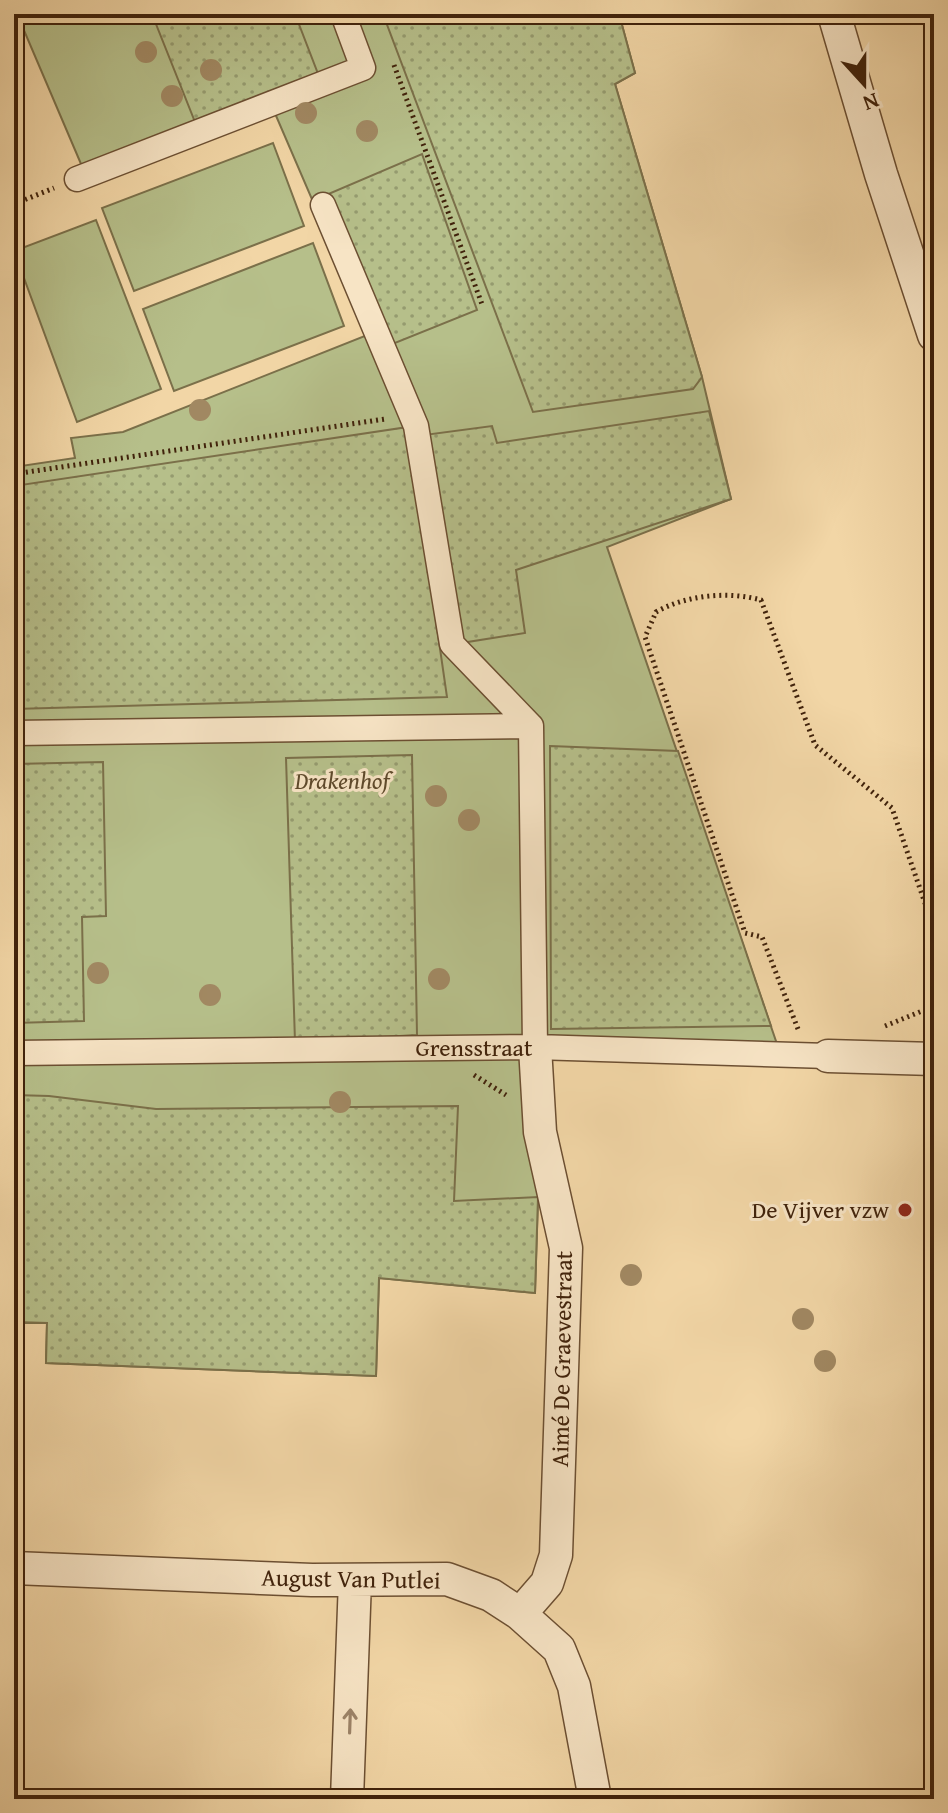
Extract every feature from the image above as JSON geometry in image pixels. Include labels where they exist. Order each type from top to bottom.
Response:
[{"type":"street","points":[[77,179],[363,68],[343,14]]},
{"type":"street","points":[[834,14],[881,174],[934,335]]},
{"type":"street","points":[[323,205],[416,426],[452,644],[531,726],[535,1047]]},
{"type":"street","points":[[14,733],[531,726]]},
{"type":"street","name":"Grensstraat","points":[[14,1053],[820,1044],[934,1059]]},
{"type":"street","name":"Aimé De Graevestraat","points":[[520,1614],[547,1583],[556,1555],[567,1296],[566,1248],[539,1116],[535,1047]]},
{"type":"street","name":"August Van Putlei","points":[[14,1568],[355,1580],[447,1579],[491,1595],[520,1614],[559,1649],[579,1711],[595,1799]]},
{"type":"street","points":[[347,1799],[355,1580]]},
{"type":"path","points":[[394,65],[483,307]]},
{"type":"path","points":[[14,204],[77,179]]},
{"type":"path","points":[[14,391],[20,439]]},
{"type":"path","points":[[14,474],[411,415]]},
{"type":"path","points":[[820,1044],[799,1031],[762,937],[745,933],[645,637],[656,612],[681,600],[742,595],[761,600],[815,745],[892,808],[934,929]]},
{"type":"path","points":[[883,1027],[922,1011],[934,1010]]},
{"type":"path","points":[[473,1074],[539,1116]]},
{"type":"green space","name":"Drakenhof","points":[[17,14],[619,14],[635,73],[615,84],[702,377],[731,499],[607,547],[778,1047],[543,1042],[535,1293],[379,1278],[376,1376],[46,1363],[47,1323],[14,1323],[14,467],[75,458],[71,438],[123,432],[370,334],[274,111],[84,171]]},
{"type":"green space","points":[[152,14],[295,14],[320,79],[197,127]]},
{"type":"green space","points":[[383,14],[619,14],[635,73],[615,84],[702,377],[693,389],[533,412]]},
{"type":"green space","points":[[273,143],[304,226],[134,291],[102,208]]},
{"type":"green space","points":[[422,154],[477,310],[390,345],[326,195]]},
{"type":"green space","points":[[96,220],[161,389],[77,422],[14,251]]},
{"type":"green space","points":[[313,243],[344,326],[174,391],[143,309]]},
{"type":"green space","points":[[709,411],[731,499],[516,570],[525,633],[461,643],[424,435],[492,426],[497,443]]},
{"type":"green space","points":[[408,427],[447,697],[14,709],[14,486]]},
{"type":"green space","points":[[550,746],[678,751],[771,1026],[551,1029]]},
{"type":"green space","points":[[412,755],[417,1035],[295,1042],[286,758]]},
{"type":"green space","points":[[103,762],[106,916],[82,917],[84,1021],[14,1023],[14,764]]},
{"type":"green space","points":[[14,1095],[49,1096],[156,1109],[458,1106],[454,1201],[538,1197],[535,1293],[379,1278],[376,1376],[46,1363],[47,1323],[14,1322]]},
{"type":"place","name":"De Vijver vzw","points":[[905,1210]]}]
